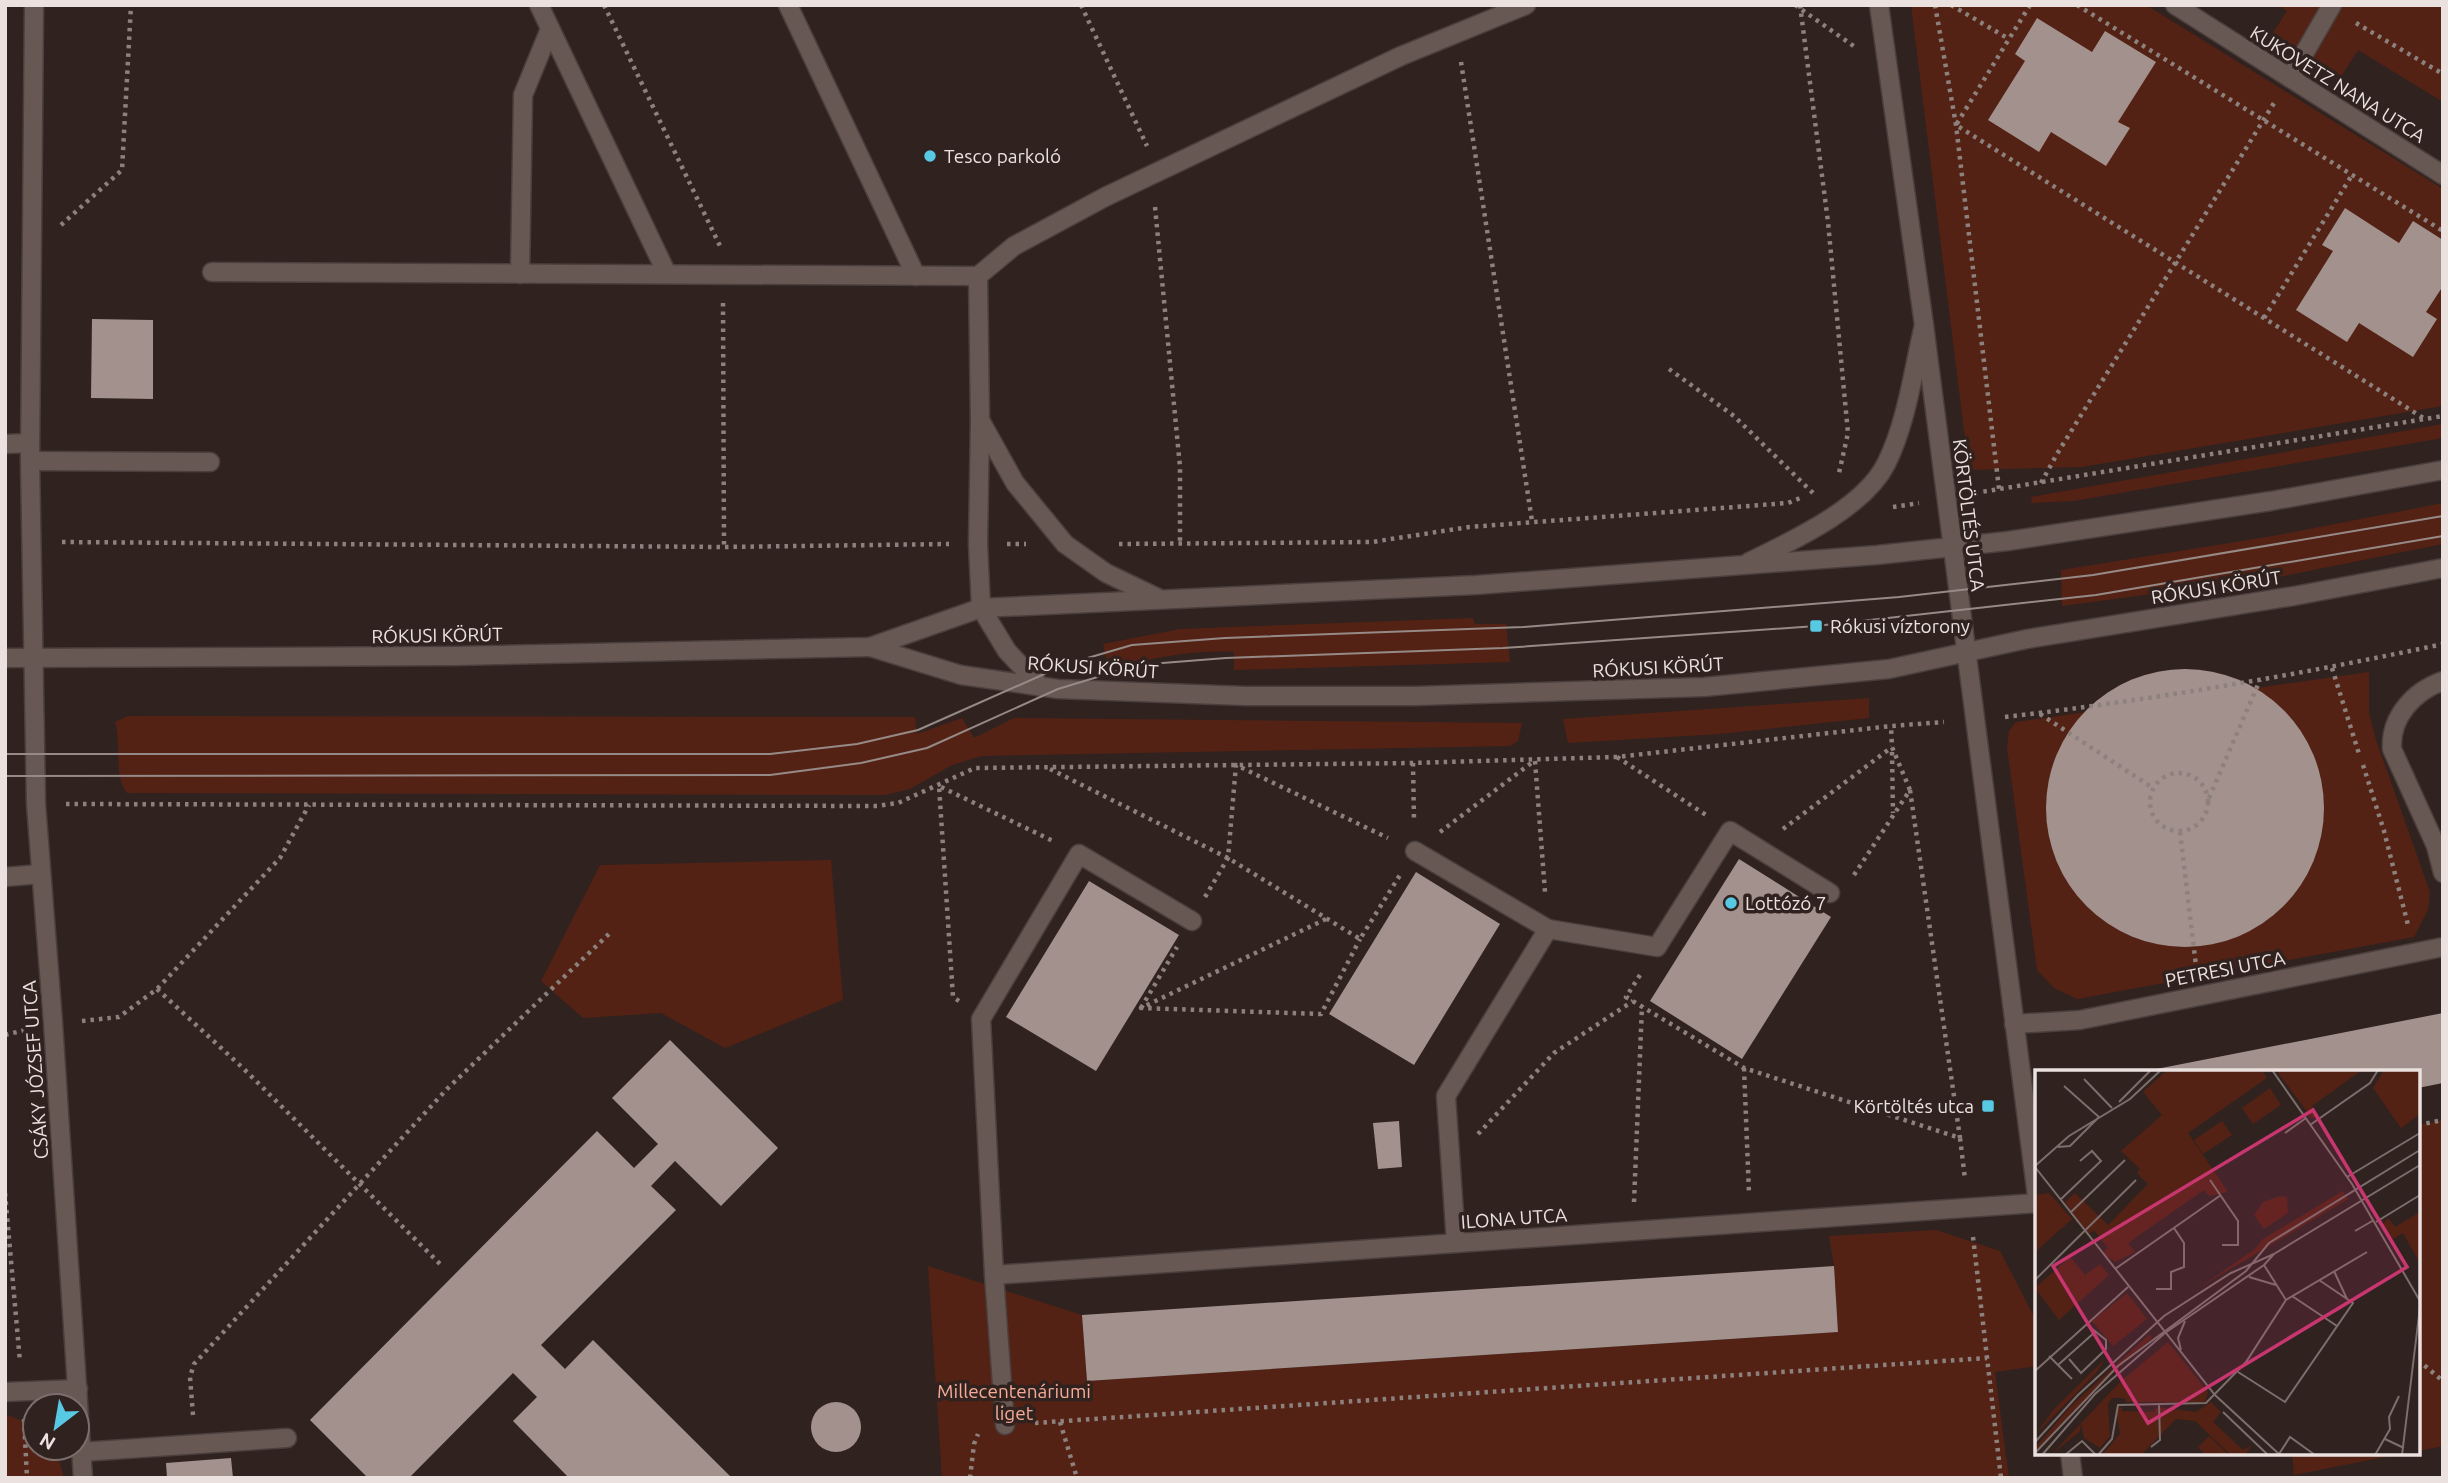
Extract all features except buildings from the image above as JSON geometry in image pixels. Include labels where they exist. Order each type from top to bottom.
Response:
[{"type":"street","name":"CSÁKY JÓZSEF UTCA","points":[[34,5],[30,452],[36,804],[78,1392]]},
{"type":"street","points":[[539,5],[667,274]]},
{"type":"street","points":[[788,5],[916,276]]},
{"type":"street","points":[[212,272],[978,275],[1014,246],[1105,197],[1401,56],[1526,5]]},
{"type":"street","name":"KÖRTÖLTÉS UTCA","points":[[1879,5],[1924,325],[2035,1181]]},
{"type":"street","name":"KUKOVETZ NANA UTCA","points":[[2175,5],[2443,175]]},
{"type":"street","points":[[2290,78],[2332,6]]},
{"type":"street","points":[[520,274],[523,95],[550,29]]},
{"type":"street","points":[[978,275],[978,544],[981,608],[1007,651],[1041,687]]},
{"type":"street","points":[[1741,566],[1820,525],[1863,493],[1885,466],[1899,430],[1924,325]]},
{"type":"street","points":[[980,420],[1015,483],[1065,544],[1106,573],[1162,600]]},
{"type":"street","points":[[5,444],[30,452],[210,463]]},
{"type":"street","name":"RÓKUSI KÖRÚT","points":[[5,658],[455,656],[870,647],[981,608],[1476,585],[1952,548],[2271,501],[2443,470]]},
{"type":"street","name":"RÓKUSI KÖRÚT","points":[[870,647],[961,676],[1041,687],[1246,696],[1363,696],[1691,688],[1889,669],[2027,639],[2294,596],[2443,568]]},
{"type":"street","points":[[2443,681],[2427,687],[2411,701],[2397,720],[2392,737],[2392,749],[2439,844],[2443,873]]},
{"type":"street","points":[[1415,851],[1548,929],[1657,947],[1730,831],[1830,893]]},
{"type":"street","points":[[1005,1425],[994,1275],[981,1019],[1079,854],[1192,920]]},
{"type":"street","points":[[5,877],[40,874]]},
{"type":"street","points":[[1456,1243],[1447,1096],[1548,929]]},
{"type":"street","name":"PETRESI UTCA","points":[[2014,1024],[2080,1020],[2443,947]]},
{"type":"street","name":"ILONA UTCA","points":[[994,1275],[2035,1203]]},
{"type":"street","points":[[14,1392],[78,1389]]},
{"type":"street","points":[[91,1451],[286,1438]]},
{"type":"street","points":[[2070,1455],[2073,1478]]},
{"type":"path","points":[[72,218],[122,170],[131,5]]},
{"type":"path","points":[[1081,5],[1146,140],[1153,175],[1180,467],[1180,544]]},
{"type":"path","points":[[1795,5],[1888,69]]},
{"type":"path","points":[[1936,5],[1956,125],[1999,489]]},
{"type":"path","points":[[1951,5],[2009,39]]},
{"type":"path","points":[[1956,125],[2030,5]]},
{"type":"path","points":[[2077,5],[2443,231]]},
{"type":"path","points":[[2332,6],[2443,74]]},
{"type":"path","points":[[1801,8],[1828,222],[1848,433],[1839,475]]},
{"type":"path","points":[[1451,36],[1464,68],[1532,521]]},
{"type":"path","points":[[2041,484],[2064,442],[2290,78]]},
{"type":"path","points":[[1956,125],[2426,420]]},
{"type":"path","points":[[2264,318],[2352,175]]},
{"type":"path","points":[[1669,369],[1734,416],[1813,493]]},
{"type":"path","points":[[1863,493],[1882,509],[2443,416]]},
{"type":"path","points":[[36,804],[877,806],[898,803],[975,768],[1617,758],[1891,726],[2039,713],[2332,668],[2443,644]]},
{"type":"path","points":[[2332,668],[2384,831],[2415,953]]},
{"type":"path","points":[[2208,798],[2200,781],[2184,773],[2166,776],[2153,788],[2150,805],[2156,821],[2171,831],[2190,830],[2198,825],[2205,817],[2208,798],[2260,680]]},
{"type":"path","points":[[2039,713],[2153,788]]},
{"type":"path","points":[[1891,726],[1893,814]]},
{"type":"path","points":[[1892,747],[1910,790],[1960,1138],[2001,1478]]},
{"type":"path","points":[[1757,848],[1892,747]]},
{"type":"path","points":[[1617,758],[1730,831]]},
{"type":"path","points":[[1141,1008],[1321,1014],[1360,939],[1415,851],[1534,761]]},
{"type":"path","points":[[1534,761],[1548,929]]},
{"type":"path","points":[[1413,763],[1415,851]]},
{"type":"path","points":[[1236,765],[1415,851]]},
{"type":"path","points":[[1141,1008],[1228,858],[1236,765]]},
{"type":"path","points":[[1048,768],[1228,858],[1360,939]]},
{"type":"path","points":[[939,786],[1079,854]]},
{"type":"path","points":[[939,786],[954,997],[981,1019]]},
{"type":"path","points":[[1830,893],[1845,890],[1910,790]]},
{"type":"path","points":[[53,1023],[119,1017],[157,989],[280,858],[309,805]]},
{"type":"path","points":[[2180,832],[2200,996]]},
{"type":"path","points":[[1141,1008],[1327,919]]},
{"type":"path","points":[[195,1444],[190,1377],[194,1364],[447,1089],[612,931]]},
{"type":"path","points":[[1657,947],[1626,997],[1744,1068],[1960,1138]]},
{"type":"path","points":[[157,989],[244,1069],[441,1265]]},
{"type":"path","points":[[1450,1163],[1554,1053],[1633,1001]]},
{"type":"path","points":[[1633,1231],[1642,1006]]},
{"type":"path","points":[[1744,1068],[1750,1223]]},
{"type":"path","points":[[2420,1125],[2443,1120]]},
{"type":"path","points":[[5,1193],[14,1392],[27,1478]]},
{"type":"path","points":[[1005,1425],[1987,1358]]},
{"type":"path","points":[[2420,1362],[2443,1381]]},
{"type":"path","points":[[1060,1421],[1077,1478]]},
{"type":"green space","points":[[1911,5],[2146,5],[2443,189],[2443,406],[2082,467],[1969,470]]},
{"type":"green space","points":[[2278,5],[2443,5],[2443,102],[2358,50],[2339,80],[2271,36],[2287,11]]},
{"type":"green space","points":[[2443,424],[2443,438],[2073,501],[2032,503],[2031,497]]},
{"type":"green space","points":[[2443,503],[2443,544],[2279,577],[2062,606],[2061,570],[2273,536]]},
{"type":"green space","points":[[1473,618],[1475,624],[1506,624],[1510,662],[1234,670],[1234,652],[1218,651],[1108,667],[1103,644],[1180,629]]},
{"type":"green space","points":[[2369,672],[2369,714],[2376,740],[2430,892],[2428,910],[2414,937],[2077,999],[2054,988],[2037,970],[2007,747],[2009,731],[2016,722]]},
{"type":"green space","points":[[1869,698],[1869,718],[1720,734],[1568,743],[1563,719]]},
{"type":"green space","points":[[128,716],[915,717],[917,734],[962,718],[974,738],[1014,718],[1522,723],[1518,741],[1510,746],[982,756],[952,765],[910,789],[885,795],[127,793],[120,777],[115,722]]},
{"type":"green space","points":[[831,860],[843,1000],[725,1048],[661,1013],[583,1018],[541,981],[600,865]]},
{"type":"green space","points":[[2443,1120],[2443,1446],[2420,1451],[2420,1125]]},
{"type":"green space","name":"Millecentenáriumi liget","points":[[1936,1230],[2000,1251],[2035,1318],[2035,1366],[1995,1372],[2009,1478],[942,1478],[928,1266],[1082,1315],[1087,1381],[1838,1332],[1834,1266],[1829,1236]]},
{"type":"green space","points":[[5,1414],[21,1420],[21,1462],[60,1462],[64,1478],[5,1478]]},
{"type":"green space","points":[[2292,1455],[2395,1455],[2294,1475]]},
{"type":"tram line","points":[[5,754],[770,754],[857,744],[918,730],[1067,664],[1132,645],[1225,638],[1523,627],[1899,597],[2093,575],[2443,516]]},
{"type":"tram line","points":[[5,776],[770,775],[861,763],[927,748],[1058,689],[1137,665],[1226,658],[1503,648],[1816,626],[2096,595],[2443,536]]},
{"type":"place","name":"Tesco parkoló","points":[[930,156]]},
{"type":"place","name":"Rókusi víztorony","points":[[1816,626]]},
{"type":"place","name":"Lottózó 7","points":[[1731,903]]},
{"type":"place","name":"Körtöltés utca","points":[[1988,1106]]}]
